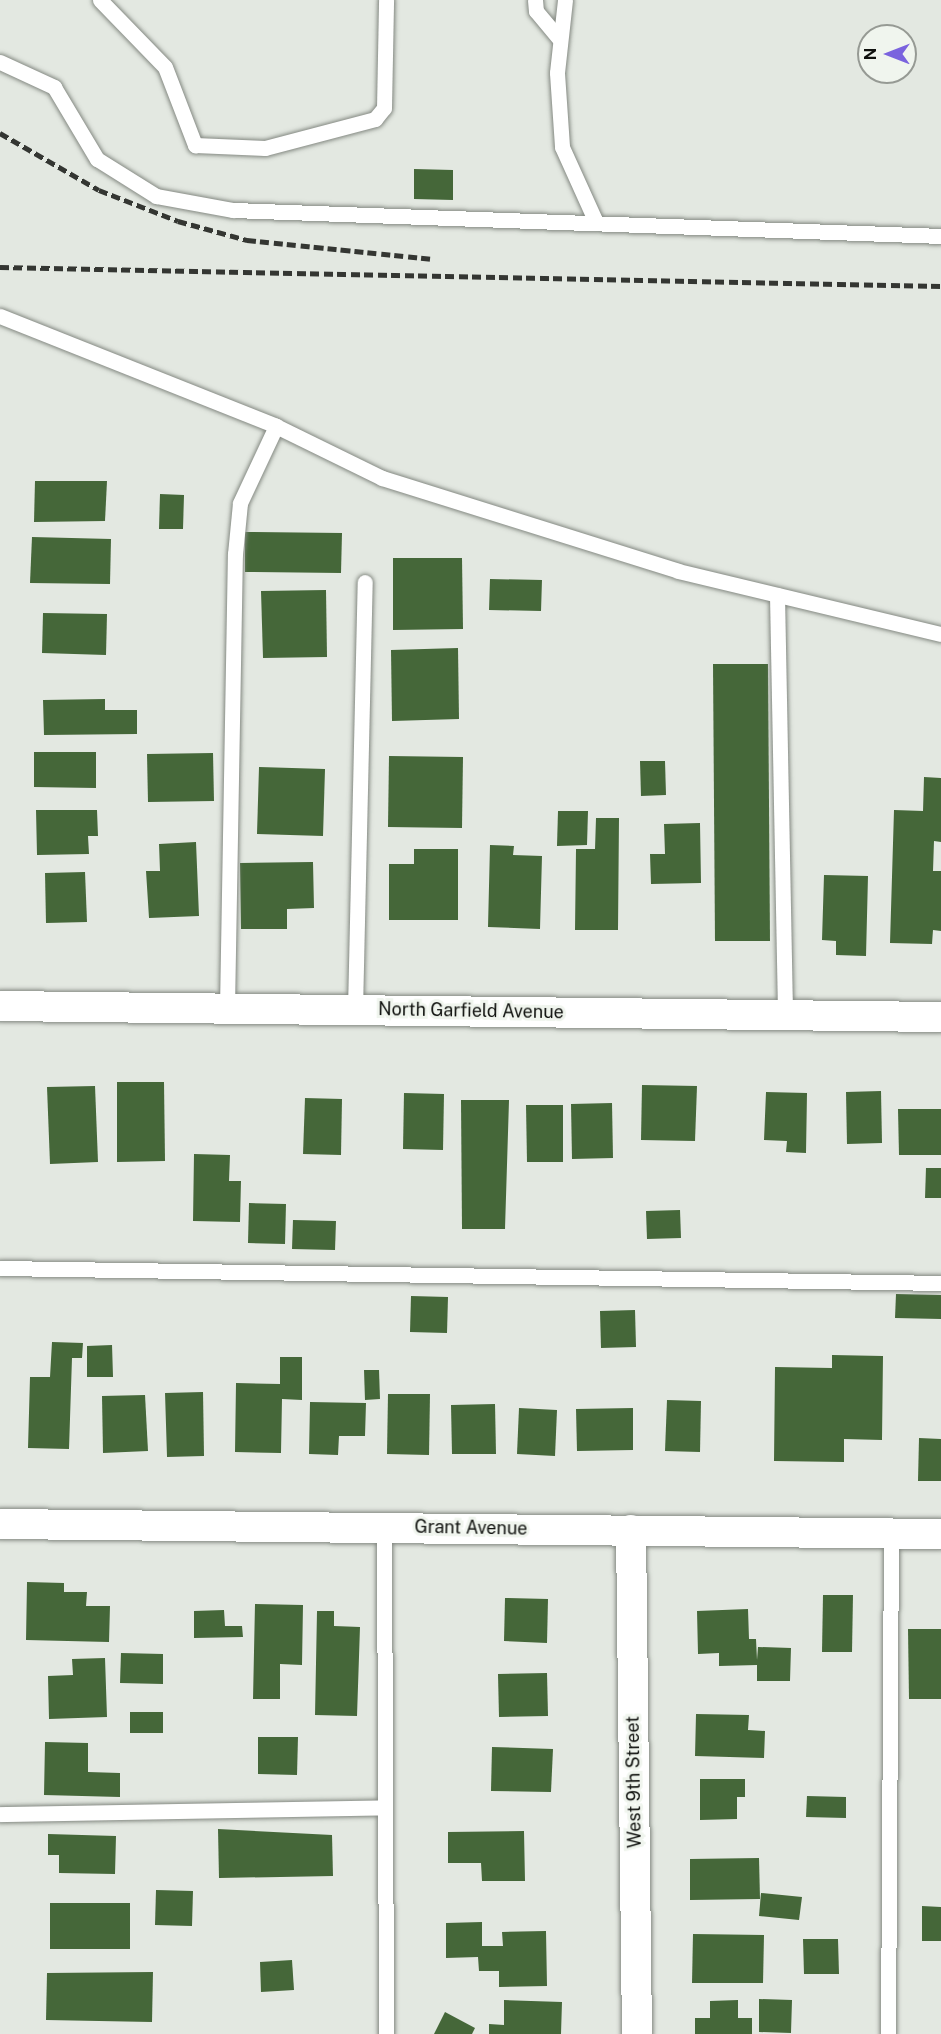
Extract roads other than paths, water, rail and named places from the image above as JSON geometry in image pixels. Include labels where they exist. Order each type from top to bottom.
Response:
[{"type":"street","name":"North Garfield Avenue","points":[[0,1006],[941,1017]]},
{"type":"street","name":"Grant Avenue","points":[[0,1524],[941,1534]]},
{"type":"street","name":"West 9th Street","points":[[631,1530],[637,2034]]},
{"type":"lane","points":[[100,0],[165,67],[195,145],[265,148],[375,119],[384,108],[386,0]]},
{"type":"lane","points":[[536,0],[536,11],[560,38]]},
{"type":"lane","points":[[565,0],[560,38],[562,147],[595,220]]},
{"type":"lane","points":[[0,62],[54,87],[97,159],[156,196],[234,210],[595,220],[941,236]]},
{"type":"lane","points":[[0,316],[276,426],[382,478],[678,571],[941,634]]},
{"type":"lane","points":[[227,1008],[235,554],[240,503],[276,426]]},
{"type":"lane","points":[[355,1010],[365,582]]},
{"type":"lane","points":[[777,595],[785,1015]]},
{"type":"lane","points":[[0,1268],[941,1283]]},
{"type":"lane","points":[[384,1527],[386,2034]]},
{"type":"lane","points":[[888,2034],[891,1533]]},
{"type":"lane","points":[[0,1814],[385,1807]]},
{"type":"railway","points":[[0,133],[99,190],[178,221],[247,240],[433,259]]},
{"type":"railway","points":[[0,267],[941,286]]}]
